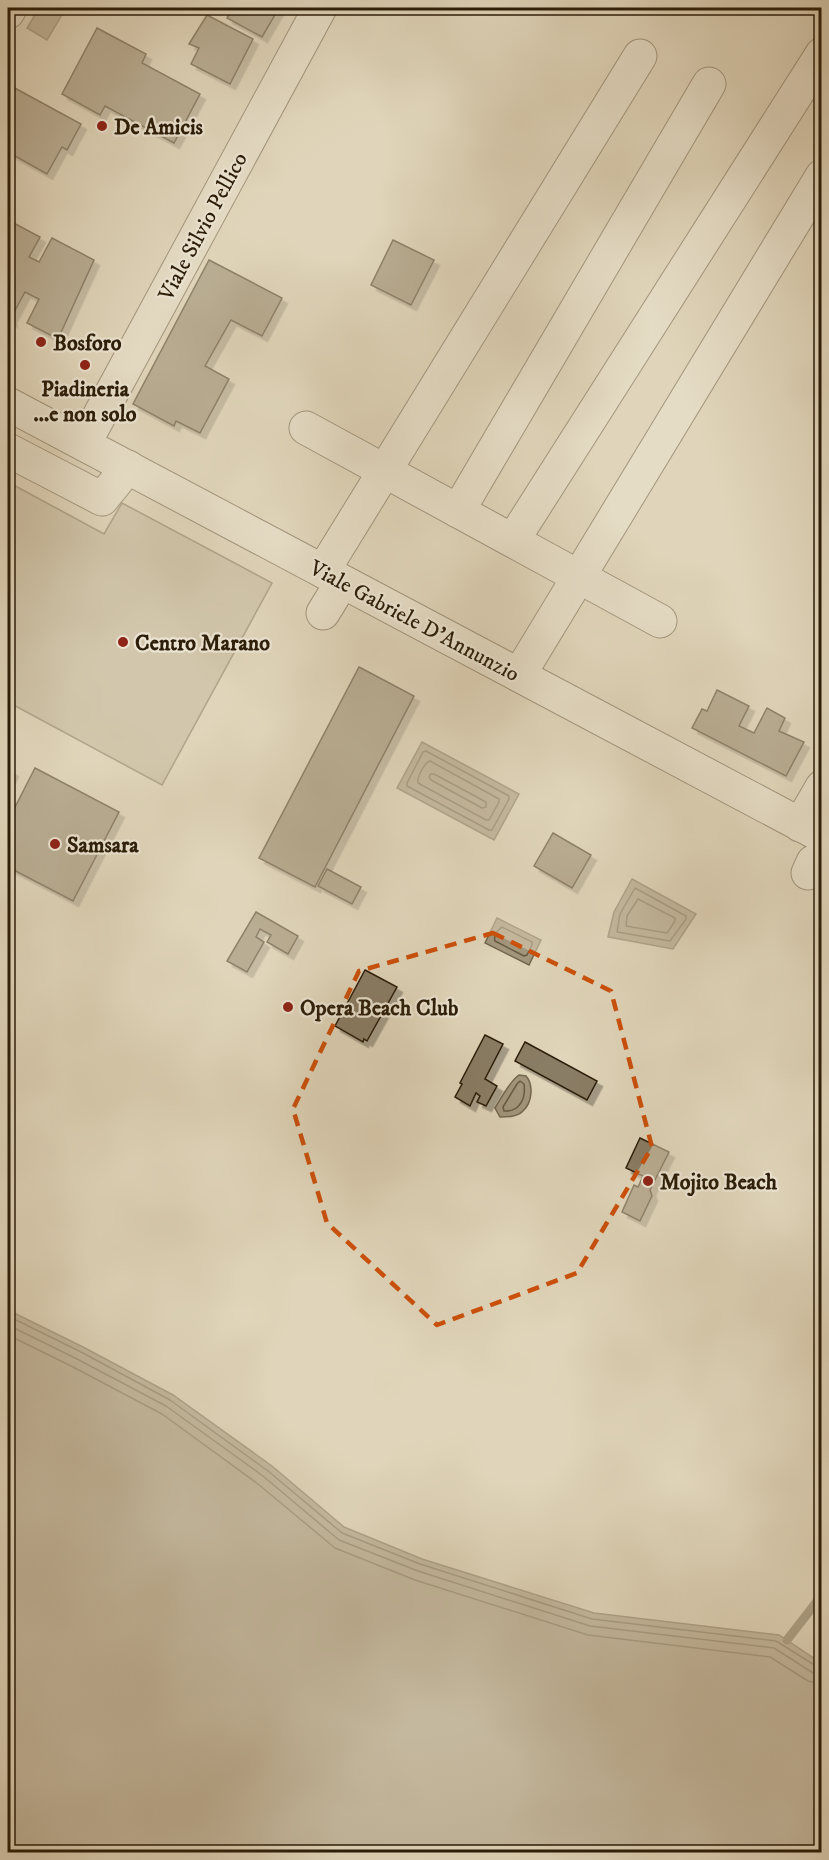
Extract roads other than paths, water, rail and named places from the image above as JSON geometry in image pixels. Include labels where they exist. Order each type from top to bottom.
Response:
[{"type":"street","points":[[8,12],[10,8]]},
{"type":"street","name":"Viale Silvio Pellico","points":[[84,444],[320,8]]},
{"type":"street","points":[[513,540],[822,54]]},
{"type":"street","points":[[323,613],[332,576],[384,470],[640,56]]},
{"type":"street","points":[[458,511],[709,84]]},
{"type":"street","points":[[519,675],[822,176]]},
{"type":"street","name":"Viale Gabriele D'Annunzio","points":[[8,404],[519,675],[811,849]]},
{"type":"street","points":[[306,428],[660,621]]},
{"type":"street","points":[[8,450],[102,499],[128,467]]},
{"type":"street","points":[[811,849],[822,787]]},
{"type":"water","points":[[39,8],[66,8],[47,40],[27,28]]},
{"type":"water","points":[[66,8],[82,8],[77,14]]},
{"type":"water","points":[[422,742],[519,794],[494,840],[397,788]]},
{"type":"water","points":[[632,879],[696,914],[673,949],[608,937],[614,912]]},
{"type":"water","points":[[497,918],[541,940],[529,965],[485,943]]},
{"type":"water","points":[[519,1075],[526,1076],[530,1084],[531,1094],[526,1108],[518,1114],[500,1117],[495,1108],[509,1085]]},
{"type":"water","points":[[8,1310],[173,1395],[272,1466],[344,1527],[422,1559],[594,1613],[779,1635],[821,1663],[821,1852],[8,1852]]},
{"type":"waterway","points":[[787,1640],[822,1595]]},
{"type":"place","name":"De Amicis","points":[[102,126]]},
{"type":"place","name":"Bosforo","points":[[41,342]]},
{"type":"place","name":"Piadineria ...e non solo","points":[[85,365]]},
{"type":"place","name":"Centro Marano","points":[[123,642]]},
{"type":"place","name":"Samsara","points":[[55,844]]},
{"type":"place","name":"Opera Beach Club","points":[[288,1007]]},
{"type":"place","name":"Mojito Beach","points":[[648,1181]]}]
